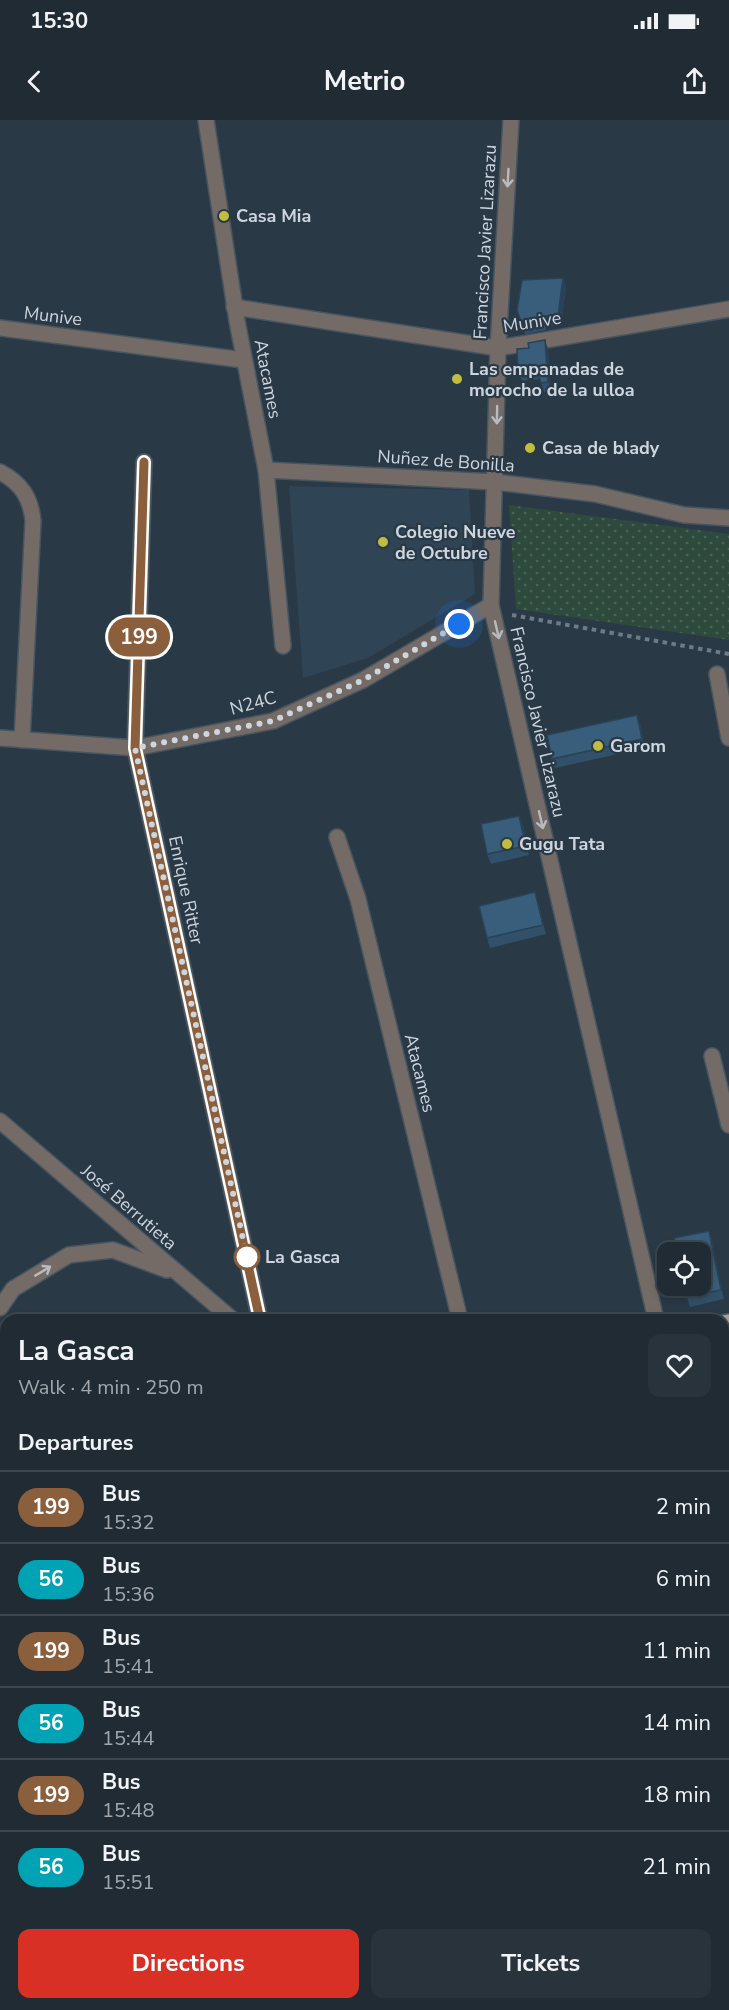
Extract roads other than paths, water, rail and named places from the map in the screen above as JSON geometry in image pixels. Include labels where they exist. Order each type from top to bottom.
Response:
[{"type":"street","name":"Atacames","points":[[206,120],[243,360],[266,470],[283,646]]},
{"type":"street","name":"Francisco Javier Lizarazu","points":[[511,120],[498,348],[492,605],[655,1314]]},
{"type":"street","name":"Munive","points":[[234,307],[498,348],[729,309]]},
{"type":"street","name":"Munive","points":[[0,328],[243,360]]},
{"type":"street","name":"Enrique Ritter","points":[[144,462],[135,748],[259,1314]]},
{"type":"street","name":"Nuñez de Bonilla","points":[[266,470],[495,482],[595,494],[684,515],[729,518]]},
{"type":"street","points":[[0,472],[25,491],[32,505],[22,740]]},
{"type":"street","name":"N24C","points":[[0,738],[135,748],[273,721],[363,680],[492,605]]},
{"type":"street","points":[[717,674],[729,738]]},
{"type":"street","name":"Atacames","points":[[337,837],[358,899],[459,1314]]},
{"type":"street","points":[[712,1056],[729,1125]]},
{"type":"street","name":"José Berrutieta","points":[[0,1121],[226,1314]]},
{"type":"street","points":[[0,1308],[13,1289],[69,1255],[113,1250],[175,1273]]},
{"type":"place","name":"Casa Mia","points":[[224,216]]},
{"type":"place","name":"Las empanadas de morocho de la ulloa","points":[[457,379]]},
{"type":"place","name":"Casa de blady","points":[[530,448]]},
{"type":"place","name":"Colegio Nueve de Octubre","points":[[383,542]]},
{"type":"place","name":"Garom","points":[[598,746]]},
{"type":"place","name":"Gugu Tata","points":[[507,844]]},
{"type":"place","name":"La Gasca","points":[[247,1257]]}]
